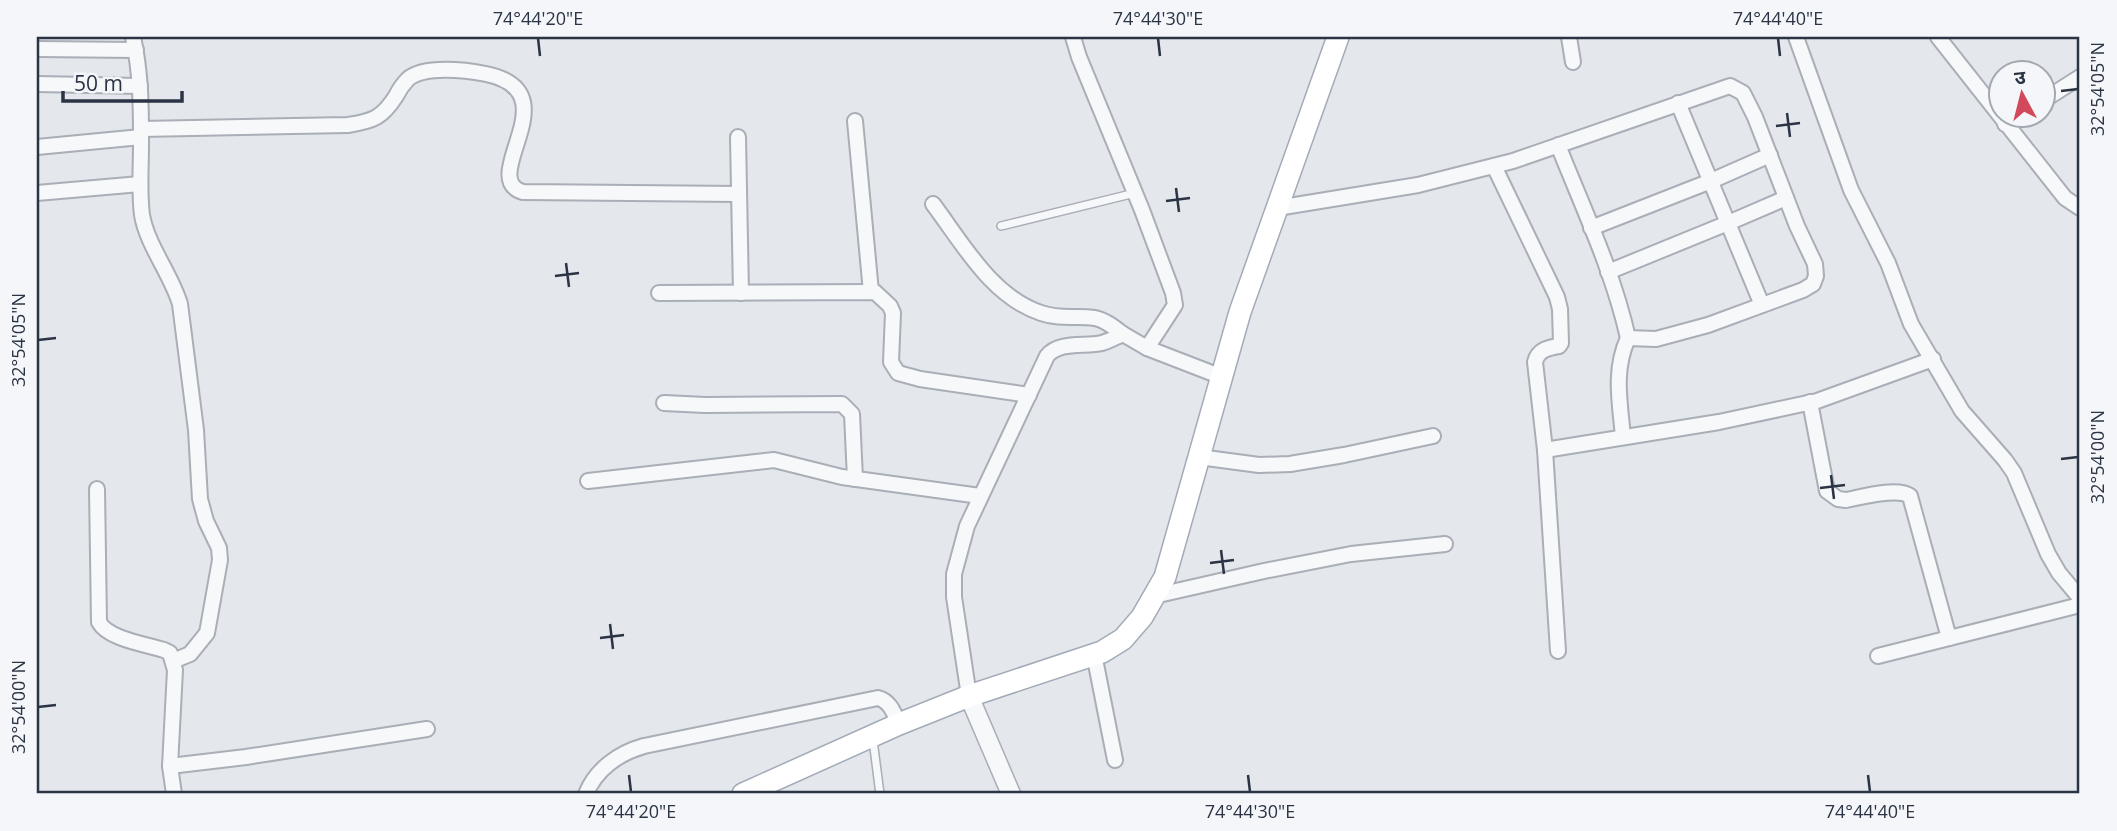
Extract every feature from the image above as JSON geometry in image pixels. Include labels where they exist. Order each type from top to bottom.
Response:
[{"type":"main road","points":[[743,794],[899,724],[969,696],[1094,654],[1123,639],[1142,617],[1165,577],[1240,312],[1338,37]]},
{"type":"street","points":[[1073,37],[1173,293],[1175,304],[1147,348]]},
{"type":"street","points":[[1569,37],[1573,62]]},
{"type":"street","points":[[1796,37],[1851,190],[1888,263],[1911,324],[1962,411],[2014,473],[2048,554],[2059,573],[2080,598]]},
{"type":"street","points":[[1938,37],[1988,102]]},
{"type":"street","points":[[37,49],[135,44],[140,86],[142,218],[180,304],[196,430],[200,499],[206,521],[219,548],[220,560],[207,634],[190,654],[173,661]]},
{"type":"street","points":[[37,147],[141,133],[368,122],[381,116],[410,77],[433,71],[468,70],[503,78],[522,95],[524,106],[521,131],[510,172],[510,182],[516,190],[739,194]]},
{"type":"street","points":[[2058,91],[2080,77]]},
{"type":"street","points":[[37,84],[140,86]]},
{"type":"street","points":[[1277,208],[1418,185],[1494,166],[1722,88],[1735,88],[1743,93],[1755,117],[1815,264],[1816,276],[1813,284],[1708,325],[1656,340],[1628,338]]},
{"type":"street","points":[[1678,103],[1762,305]]},
{"type":"street","points":[[855,121],[871,292]]},
{"type":"street","points":[[2010,130],[2065,198],[2080,208]]},
{"type":"street","points":[[738,137],[741,293]]},
{"type":"street","points":[[1558,145],[1608,272],[1628,338],[1620,354],[1618,372],[1623,437]]},
{"type":"street","points":[[1591,228],[1770,155]]},
{"type":"street","points":[[1494,166],[1550,281],[1560,309],[1561,343],[1541,351],[1535,362],[1545,450],[1558,651]]},
{"type":"street","points":[[37,193],[140,184]]},
{"type":"street","points":[[1608,272],[1786,198]]},
{"type":"street","points":[[933,204],[1000,290],[1015,300],[1041,313],[1069,319],[1096,318],[1111,324],[1147,348],[1222,377]]},
{"type":"street","points":[[659,293],[875,292],[890,306],[893,313],[891,362],[898,373],[920,379],[1029,395]]},
{"type":"street","points":[[1011,794],[969,696],[954,597],[954,575],[967,526],[1047,356],[1053,350],[1100,344],[1123,334]]},
{"type":"street","points":[[1545,450],[1718,422],[1810,402],[1933,359]]},
{"type":"street","points":[[1810,402],[1827,491],[1846,500],[1896,492],[1910,496],[1949,638]]},
{"type":"street","points":[[664,403],[842,404],[852,414],[855,479]]},
{"type":"street","points":[[1199,457],[1259,465],[1290,464],[1344,456],[1433,436]]},
{"type":"street","points":[[588,481],[774,460],[855,479],[980,496]]},
{"type":"street","points":[[97,489],[99,622],[105,631],[118,637],[170,653],[173,661],[175,670],[170,766],[174,794]]},
{"type":"street","points":[[1154,596],[1275,568],[1351,554],[1445,544]]},
{"type":"street","points":[[1878,656],[2080,605]]},
{"type":"street","points":[[1094,654],[1115,760]]},
{"type":"street","points":[[586,794],[595,777],[606,765],[632,749],[644,746],[878,698],[885,700],[891,707],[899,724]]},
{"type":"street","points":[[170,766],[427,729]]},
{"type":"lane","points":[[1000,226],[1135,193]]},
{"type":"lane","points":[[872,736],[880,794]]}]
